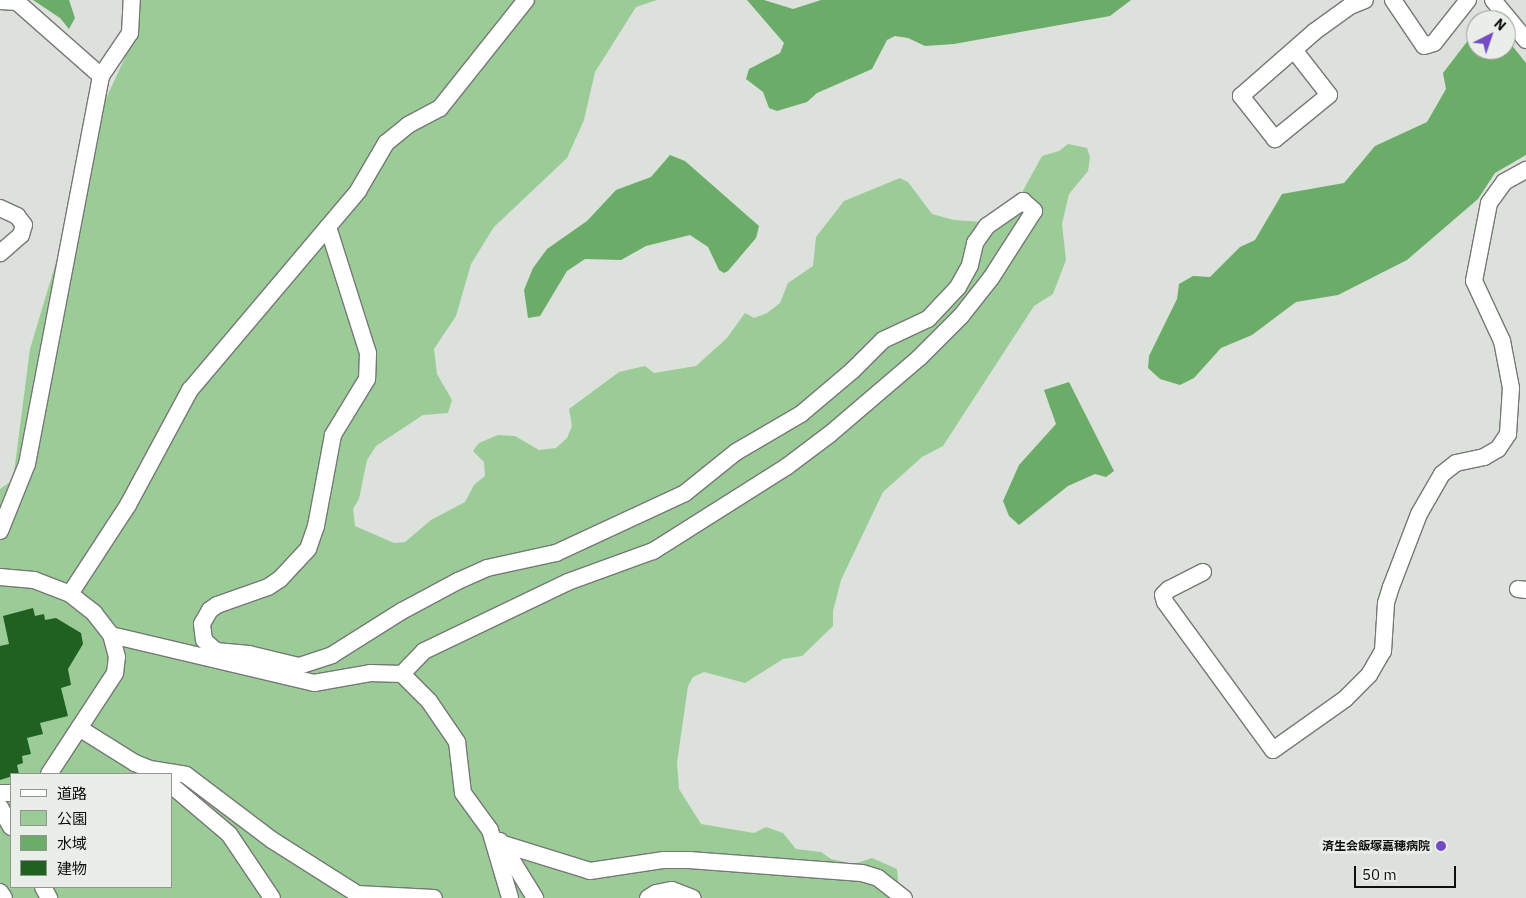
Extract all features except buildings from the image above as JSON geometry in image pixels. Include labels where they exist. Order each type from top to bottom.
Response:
[{"type":"street","points":[[0,531],[27,464],[101,76],[130,33],[132,0]]},
{"type":"street","points":[[70,594],[128,505],[190,390],[358,191],[386,143],[408,125],[440,108],[526,0]]},
{"type":"street","points":[[1294,50],[1329,95],[1275,140],[1241,96],[1314,32],[1350,6],[1365,0]]},
{"type":"street","points":[[1393,0],[1424,46],[1434,43],[1468,0]]},
{"type":"street","points":[[0,1],[17,2],[101,76]]},
{"type":"street","points":[[1497,2],[1526,40]]},
{"type":"street","points":[[1203,572],[1168,589],[1163,595],[1164,602],[1273,750],[1345,699],[1369,675],[1383,651],[1386,603],[1391,587],[1420,514],[1442,474],[1456,463],[1484,456],[1498,449],[1508,434],[1511,388],[1502,341],[1474,281],[1489,203],[1504,182],[1526,170]]},
{"type":"street","points":[[111,635],[246,660],[299,666],[315,662],[458,581],[487,568],[556,553],[685,493],[736,452],[801,414],[853,370],[883,340],[928,319],[958,288],[970,265],[980,233],[1021,202],[1025,201],[1033,207],[1032,216],[991,278],[961,316],[919,358],[830,434],[786,467],[653,551],[568,582],[424,651],[402,674]]},
{"type":"street","points":[[0,208],[17,216],[24,225],[22,235],[0,253]]},
{"type":"street","points":[[328,227],[368,353],[367,380],[333,435],[316,526],[308,549],[292,569],[268,587],[217,605],[204,616],[204,640],[216,651],[314,683],[370,673],[402,674],[429,701],[457,742],[464,793],[490,830],[503,844],[536,898]]},
{"type":"street","points":[[0,577],[34,580],[70,594],[94,614],[111,635],[117,657],[115,672],[50,773]]},
{"type":"street","points":[[79,728],[122,756],[161,772]]},
{"type":"street","points":[[172,773],[186,775],[272,840],[357,894],[434,898]]},
{"type":"street","points":[[172,786],[230,834],[272,898]]},
{"type":"street","points":[[0,807],[10,825]]},
{"type":"street","points":[[490,830],[510,898]]},
{"type":"street","points":[[503,844],[590,872],[664,860],[689,860],[862,873],[878,878],[904,898]]},
{"type":"street","points":[[648,898],[656,893],[672,890],[692,898]]},
{"type":"street","points":[[0,892],[4,898]]},
{"type":"green space","points":[[139,0],[657,0],[636,7],[595,72],[584,120],[567,158],[494,227],[471,264],[456,316],[434,349],[437,374],[452,400],[448,413],[423,415],[376,446],[367,460],[359,499],[353,509],[355,526],[394,543],[405,542],[431,520],[465,502],[474,485],[485,476],[484,462],[473,451],[479,443],[498,435],[515,436],[539,450],[556,448],[567,438],[572,426],[569,409],[619,372],[645,366],[654,373],[696,366],[727,338],[745,313],[754,318],[767,313],[780,303],[788,283],[813,266],[816,237],[844,201],[900,178],[908,182],[932,214],[954,220],[983,222],[1020,196],[1042,156],[1059,151],[1068,144],[1087,148],[1090,157],[1088,171],[1069,194],[1062,224],[1066,260],[1053,294],[1034,306],[943,446],[922,457],[883,492],[841,580],[833,611],[833,626],[802,656],[783,659],[745,683],[704,672],[693,677],[688,686],[677,763],[679,789],[701,824],[754,833],[766,827],[783,833],[796,849],[821,852],[831,859],[854,864],[872,858],[897,869],[899,889],[911,898],[0,898],[0,489],[13,480],[30,349],[103,105],[134,38]]},
{"type":"water","points":[[33,0],[69,0],[75,18],[69,29],[60,18]]},
{"type":"water","points":[[747,0],[764,0],[793,9],[821,0],[1131,0],[1110,16],[954,44],[925,46],[908,38],[895,36],[887,40],[872,69],[817,93],[807,102],[777,111],[769,108],[763,92],[746,79],[749,69],[780,53],[784,43]]},
{"type":"water","points":[[1466,43],[1466,60],[1516,60],[1516,50],[1526,63],[1526,155],[1495,173],[1478,199],[1407,260],[1338,295],[1296,302],[1252,335],[1221,348],[1194,378],[1180,385],[1160,379],[1148,368],[1149,356],[1177,299],[1179,284],[1193,276],[1210,277],[1240,247],[1255,240],[1282,194],[1344,183],[1375,146],[1427,122],[1446,89],[1443,73]]},
{"type":"water","points":[[670,155],[685,161],[759,226],[756,238],[728,271],[724,273],[719,270],[708,247],[690,235],[646,246],[621,260],[585,259],[567,271],[540,316],[528,318],[524,290],[533,268],[547,249],[587,221],[616,190],[651,177]]},
{"type":"water","points":[[1069,382],[1114,471],[1106,477],[1095,474],[1068,486],[1019,525],[1009,516],[1003,501],[1019,465],[1056,424],[1044,390]]},
{"type":"place","name":"済生会飯塚嘉穂病院","points":[[1441,846]]}]
